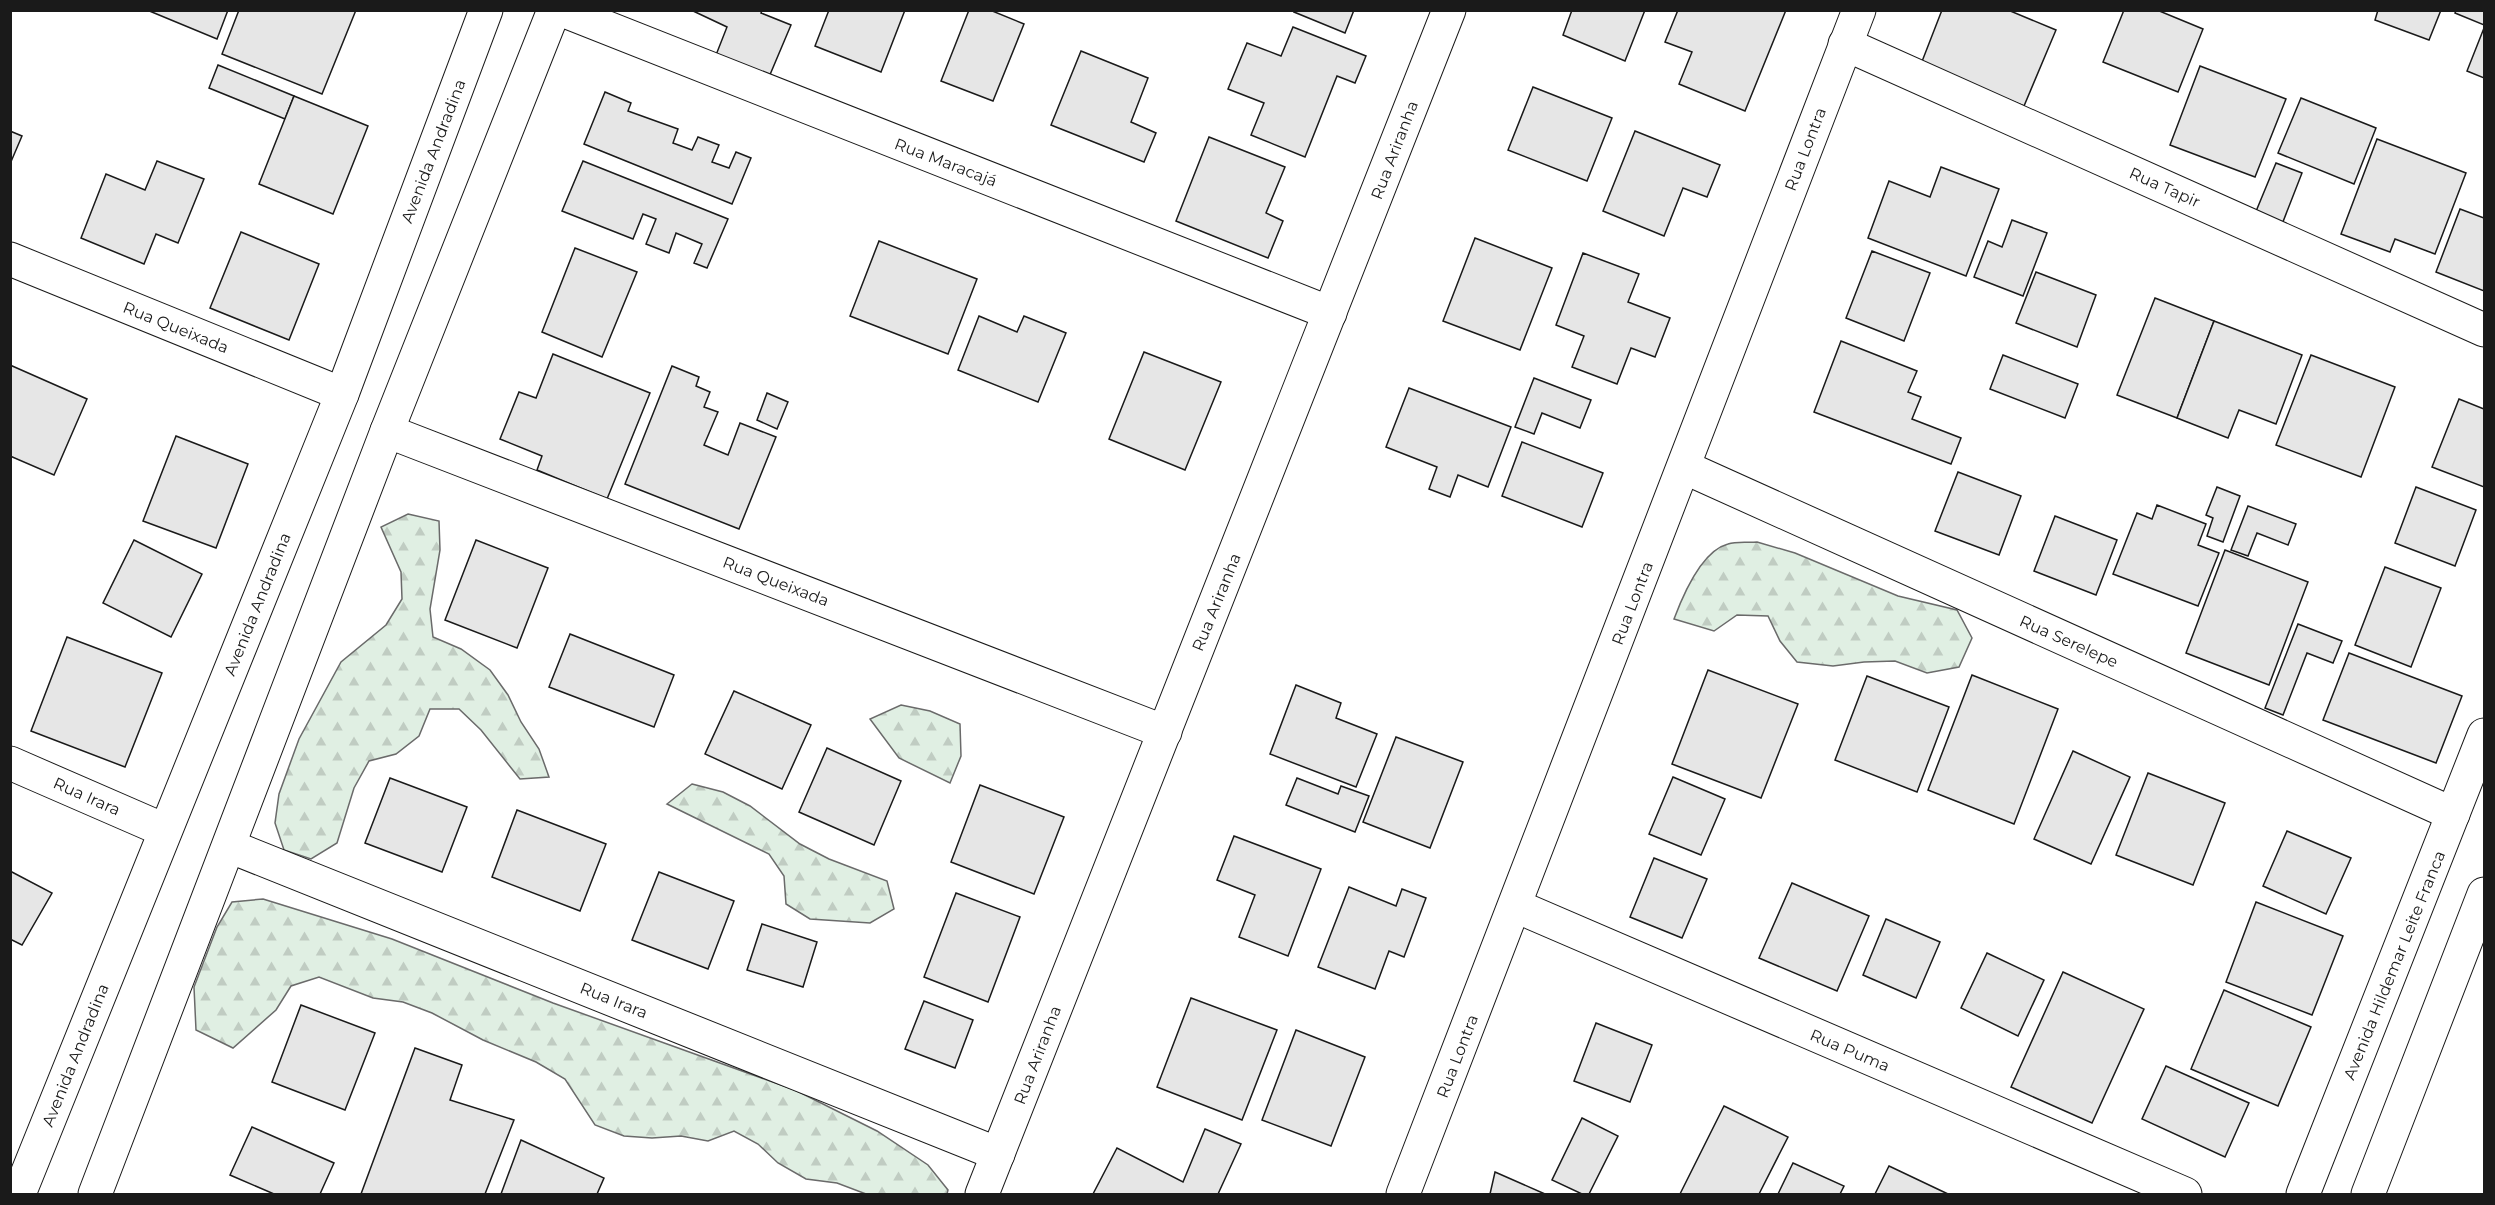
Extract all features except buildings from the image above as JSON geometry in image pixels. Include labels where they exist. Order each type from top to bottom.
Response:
[{"type":"street","name":"Avenida Andradina","points":[[19,1194],[342,394],[486,10]]},
{"type":"street","points":[[95,1194],[387,431],[554,10]]},
{"type":"street","name":"Rua Maracajá","points":[[562,10],[1330,313]]},
{"type":"street","name":"Rua Ariranha","points":[[982,1194],[1449,10]]},
{"type":"street","name":"Rua Lontra","points":[[1403,1194],[1516,906],[1859,10]]},
{"type":"street","name":"Rua Tapir","points":[[1845,44],[2484,330]]},
{"type":"street","name":"Rua Queixada","points":[[10,259],[342,394]]},
{"type":"street","name":"Rua Queixada","points":[[387,431],[1165,732]]},
{"type":"street","name":"Rua Serelepe","points":[[1684,467],[2453,814]]},
{"type":"street","name":"Avenida Hildemar Leite Franca","points":[[2303,1194],[2484,735]]},
{"type":"street","name":"Rua Irara","points":[[10,762],[165,830]]},
{"type":"street","name":"Rua Irara","points":[[229,846],[998,1154]]},
{"type":"street","points":[[2368,1194],[2484,894]]},
{"type":"street","name":"Rua Puma","points":[[1516,906],[2184,1194]]},
{"type":"green space","points":[[408,514],[439,521],[440,550],[430,609],[433,637],[461,649],[490,670],[508,695],[521,722],[539,749],[549,777],[520,779],[481,730],[459,709],[430,709],[419,736],[396,754],[369,761],[354,788],[337,843],[311,859],[284,850],[275,823],[279,794],[299,739],[341,662],[386,625],[402,599],[401,572],[381,527]]},
{"type":"green space","points":[[1757,542],[1795,553],[1898,596],[1957,610],[1972,638],[1959,667],[1927,673],[1895,661],[1833,666],[1797,662],[1780,641],[1768,616],[1737,615],[1714,631],[1674,619],[1694,575],[1709,555],[1728,544]]},
{"type":"green space","points":[[901,705],[930,711],[960,724],[961,756],[950,783],[899,758],[870,719]]},
{"type":"green space","points":[[692,784],[723,792],[750,806],[800,844],[829,859],[887,881],[894,909],[870,923],[810,919],[786,904],[784,876],[769,854],[667,804]]},
{"type":"green space","points":[[263,899],[392,939],[553,1003],[795,1090],[877,1131],[928,1165],[948,1190],[947,1194],[866,1194],[837,1183],[806,1179],[778,1163],[758,1144],[734,1131],[708,1141],[681,1136],[652,1138],[624,1136],[595,1125],[565,1079],[536,1062],[483,1040],[432,1013],[403,1002],[373,998],[319,977],[291,986],[276,1010],[233,1048],[196,1030],[194,987],[217,927],[232,902]]}]
